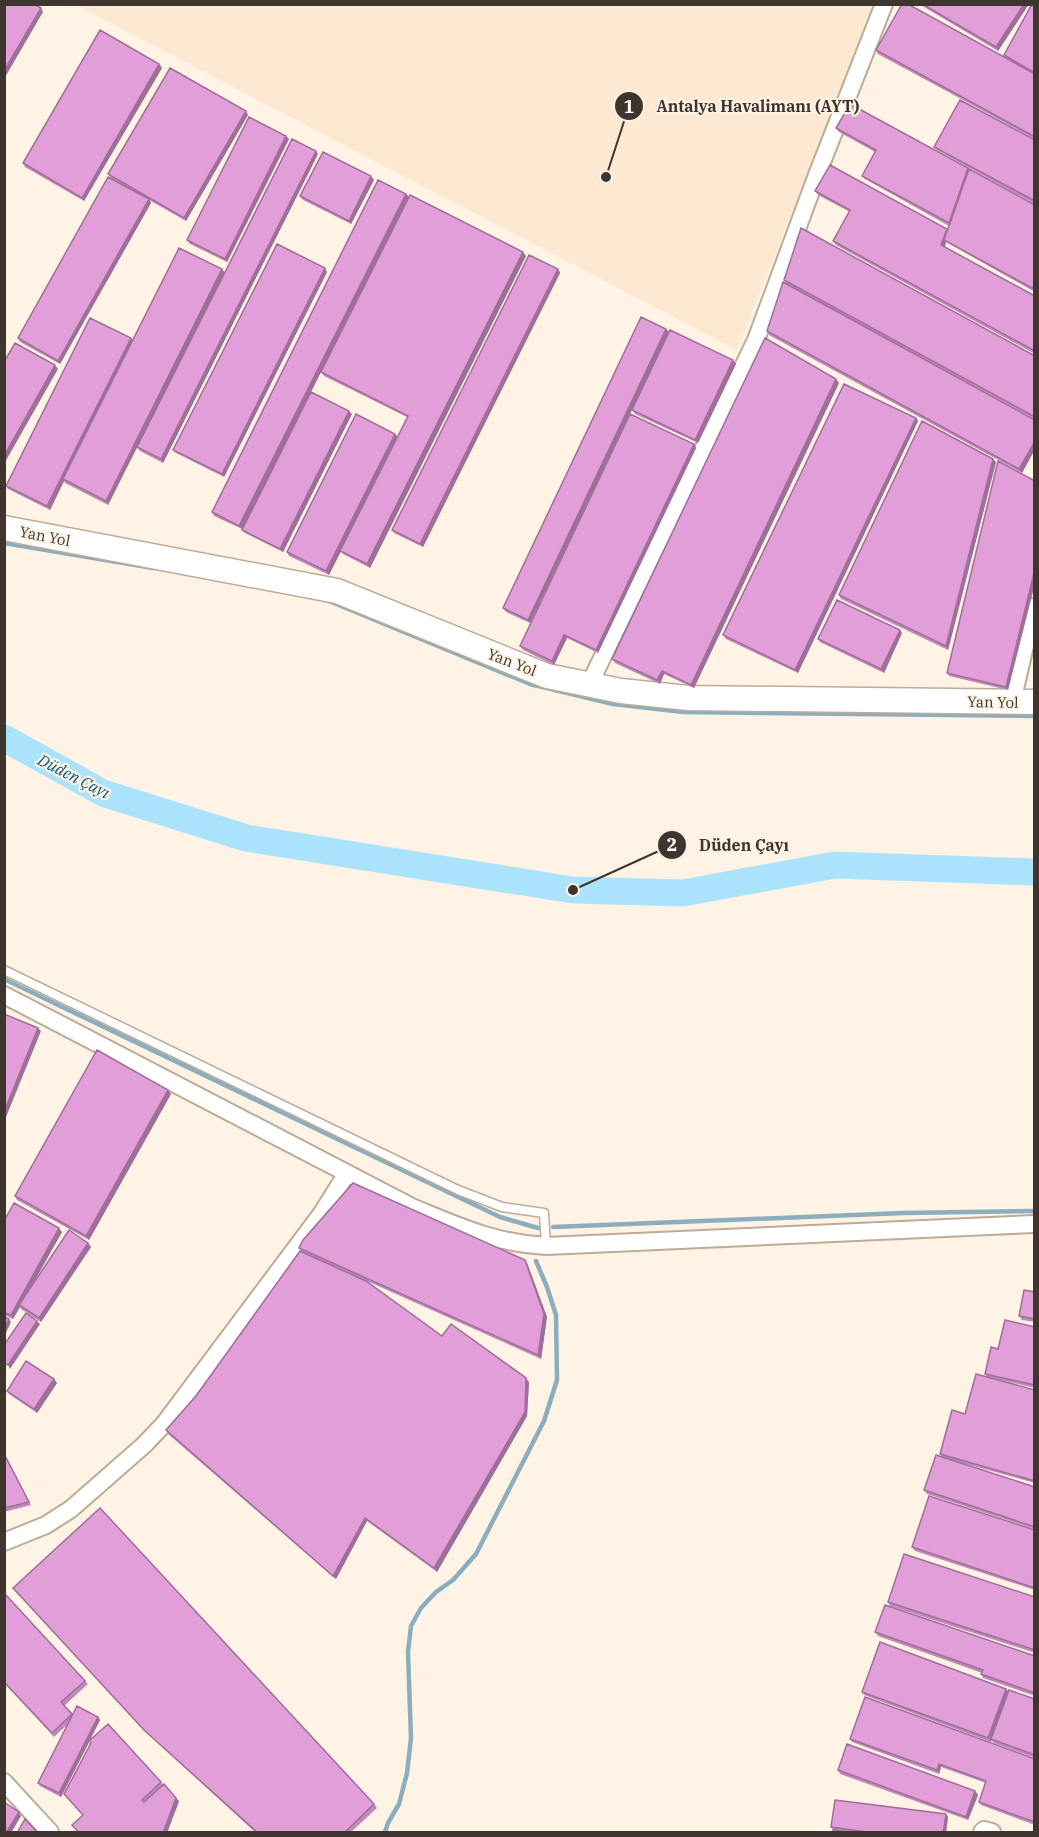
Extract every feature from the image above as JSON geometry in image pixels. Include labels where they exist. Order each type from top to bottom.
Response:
[{"type":"street","points":[[589,685],[756,340],[884,4]]},
{"type":"street","name":"Yan Yol","points":[[4,528],[337,591],[547,676],[621,691],[688,698],[1023,702]]},
{"type":"street","points":[[1023,702],[1035,607]]},
{"type":"street","points":[[4,994],[414,1208],[479,1235],[519,1245],[546,1246],[1035,1224]]},
{"type":"street","points":[[4,1542],[46,1525],[71,1509],[144,1445],[164,1424],[322,1213],[347,1173]]},
{"type":"street","points":[[4,1782],[50,1833]]},
{"type":"street","points":[[982,1833],[984,1830],[992,1833]]},
{"type":"lane","points":[[4,970],[458,1190],[502,1207],[544,1213],[546,1246]]},
{"type":"shaded area","points":[[76,5],[875,5],[737,350]]},
{"type":"building","points":[[4,4],[34,4],[41,8],[4,71]]},
{"type":"building","points":[[902,4],[908,4],[1035,74],[1035,137],[876,50]]},
{"type":"building","points":[[922,4],[1024,4],[996,47]]},
{"type":"building","points":[[1032,4],[1035,4],[1035,73],[1004,55]]},
{"type":"building","points":[[100,30],[159,64],[82,198],[23,163]]},
{"type":"building","points":[[170,68],[246,111],[184,218],[108,174]]},
{"type":"building","points":[[960,100],[1035,140],[1035,201],[934,147]]},
{"type":"building","points":[[850,104],[968,168],[949,223],[862,176],[876,150],[836,128]]},
{"type":"building","points":[[249,117],[286,136],[225,259],[187,240]]},
{"type":"building","points":[[292,139],[316,151],[161,459],[137,447]]},
{"type":"building","points":[[323,152],[371,176],[349,221],[300,196]]},
{"type":"building","points":[[830,165],[947,229],[941,245],[1035,296],[1035,351],[833,241],[850,210],[815,191]]},
{"type":"building","points":[[969,169],[1035,205],[1035,285],[1032,288],[944,240]]},
{"type":"building","points":[[108,177],[149,199],[58,361],[18,338]]},
{"type":"building","points":[[378,180],[406,194],[239,526],[212,512]]},
{"type":"building","points":[[410,195],[523,252],[367,564],[340,551],[408,416],[321,372]]},
{"type":"building","points":[[801,228],[1035,356],[1035,417],[784,280]]},
{"type":"building","points":[[277,244],[325,268],[222,474],[173,450]]},
{"type":"building","points":[[179,248],[222,269],[106,501],[63,479]]},
{"type":"building","points":[[529,255],[558,269],[420,544],[392,530]]},
{"type":"building","points":[[783,282],[1035,420],[1035,441],[1019,469],[767,331]]},
{"type":"building","points":[[641,317],[666,329],[528,620],[503,608]]},
{"type":"building","points":[[90,318],[131,338],[47,506],[6,486]]},
{"type":"building","points":[[670,330],[733,360],[695,440],[632,410]]},
{"type":"building","points":[[765,338],[836,379],[691,685],[662,671],[657,680],[612,659]]},
{"type":"building","points":[[15,343],[55,365],[4,456],[4,362]]},
{"type":"building","points":[[844,384],[916,418],[795,670],[723,635]]},
{"type":"building","points":[[311,392],[349,411],[280,549],[242,530]]},
{"type":"building","points":[[356,414],[395,434],[326,571],[287,552]]},
{"type":"building","points":[[630,414],[694,444],[596,650],[564,635],[552,661],[520,646]]},
{"type":"building","points":[[922,421],[993,459],[946,646],[839,595]]},
{"type":"building","points":[[998,461],[1035,481],[1035,569],[1006,687],[947,673]]},
{"type":"building","points":[[837,600],[900,630],[881,669],[818,639]]},
{"type":"building","points":[[4,1014],[38,1028],[4,1112]]},
{"type":"building","points":[[97,1050],[168,1090],[86,1236],[15,1196]]},
{"type":"building","points":[[353,1183],[525,1260],[544,1314],[538,1355],[299,1248],[303,1240]]},
{"type":"building","points":[[14,1203],[59,1228],[11,1315],[4,1313],[4,1221]]},
{"type":"building","points":[[69,1230],[88,1243],[39,1318],[19,1305]]},
{"type":"building","points":[[300,1251],[366,1281],[442,1336],[451,1324],[526,1378],[525,1412],[434,1568],[365,1518],[333,1576],[166,1430],[196,1396]]},
{"type":"building","points":[[1024,1290],[1035,1292],[1035,1319],[1019,1316]]},
{"type":"building","points":[[26,1313],[37,1321],[8,1365],[4,1363],[4,1345]]},
{"type":"building","points":[[4,1317],[9,1319],[4,1328]]},
{"type":"building","points":[[1005,1320],[1035,1327],[1035,1385],[985,1374],[991,1347],[998,1349]]},
{"type":"building","points":[[26,1361],[54,1379],[34,1409],[7,1391]]},
{"type":"building","points":[[976,1374],[1035,1390],[1035,1481],[940,1454],[952,1410],[965,1414]]},
{"type":"building","points":[[4,1454],[29,1502],[4,1508]]},
{"type":"building","points":[[936,1455],[1035,1487],[1035,1527],[924,1490]]},
{"type":"building","points":[[929,1496],[1035,1530],[1035,1588],[912,1547]]},
{"type":"building","points":[[100,1508],[374,1804],[344,1833],[258,1833],[144,1730],[13,1588]]},
{"type":"building","points":[[904,1554],[1035,1597],[1035,1650],[888,1602]]},
{"type":"building","points":[[6,1595],[85,1681],[61,1702],[72,1714],[52,1733],[4,1682],[4,1596]]},
{"type":"building","points":[[885,1605],[1035,1656],[1035,1693],[981,1674],[983,1670],[875,1632]]},
{"type":"building","points":[[880,1642],[1006,1689],[988,1738],[862,1692]]},
{"type":"building","points":[[1009,1690],[1035,1699],[1035,1755],[991,1739]]},
{"type":"building","points":[[865,1697],[1035,1759],[1035,1822],[979,1802],[986,1781],[939,1764],[937,1770],[850,1739]]},
{"type":"building","points":[[77,1706],[98,1717],[59,1793],[38,1783]]},
{"type":"building","points":[[108,1724],[161,1782],[142,1800],[144,1802],[164,1784],[176,1798],[163,1833],[79,1833],[72,1825],[83,1815],[64,1794],[91,1743],[89,1741]]},
{"type":"building","points":[[847,1744],[975,1791],[966,1817],[838,1770]]},
{"type":"building","points":[[835,1800],[946,1814],[943,1833],[873,1833],[831,1827]]},
{"type":"building","points":[[4,1802],[19,1812],[6,1833],[4,1833]]},
{"type":"building","points":[[25,1819],[38,1833],[17,1833]]},
{"type":"building","points":[[833,1830],[854,1833],[833,1833]]},
{"type":"waterway","points":[[4,543],[153,568]]},
{"type":"waterway","points":[[329,601],[530,684],[613,704],[683,712],[1034,716]]},
{"type":"waterway","name":"Düden Çayı","points":[[4,738],[103,793],[246,838],[573,890],[683,893],[835,865],[1034,872]]},
{"type":"waterway","points":[[4,979],[500,1217],[538,1228]]},
{"type":"waterway","points":[[553,1227],[903,1213],[1034,1211]]},
{"type":"waterway","points":[[385,1832],[399,1804],[407,1773],[411,1738],[408,1652],[411,1626],[421,1608],[436,1592],[453,1580],[476,1554],[544,1421],[557,1380],[556,1315],[536,1261]]},
{"type":"place","name":"Antalya Havalimanı (AYT)","points":[[606,177]]},
{"type":"place","name":"Düden Çayı","points":[[573,890]]}]
